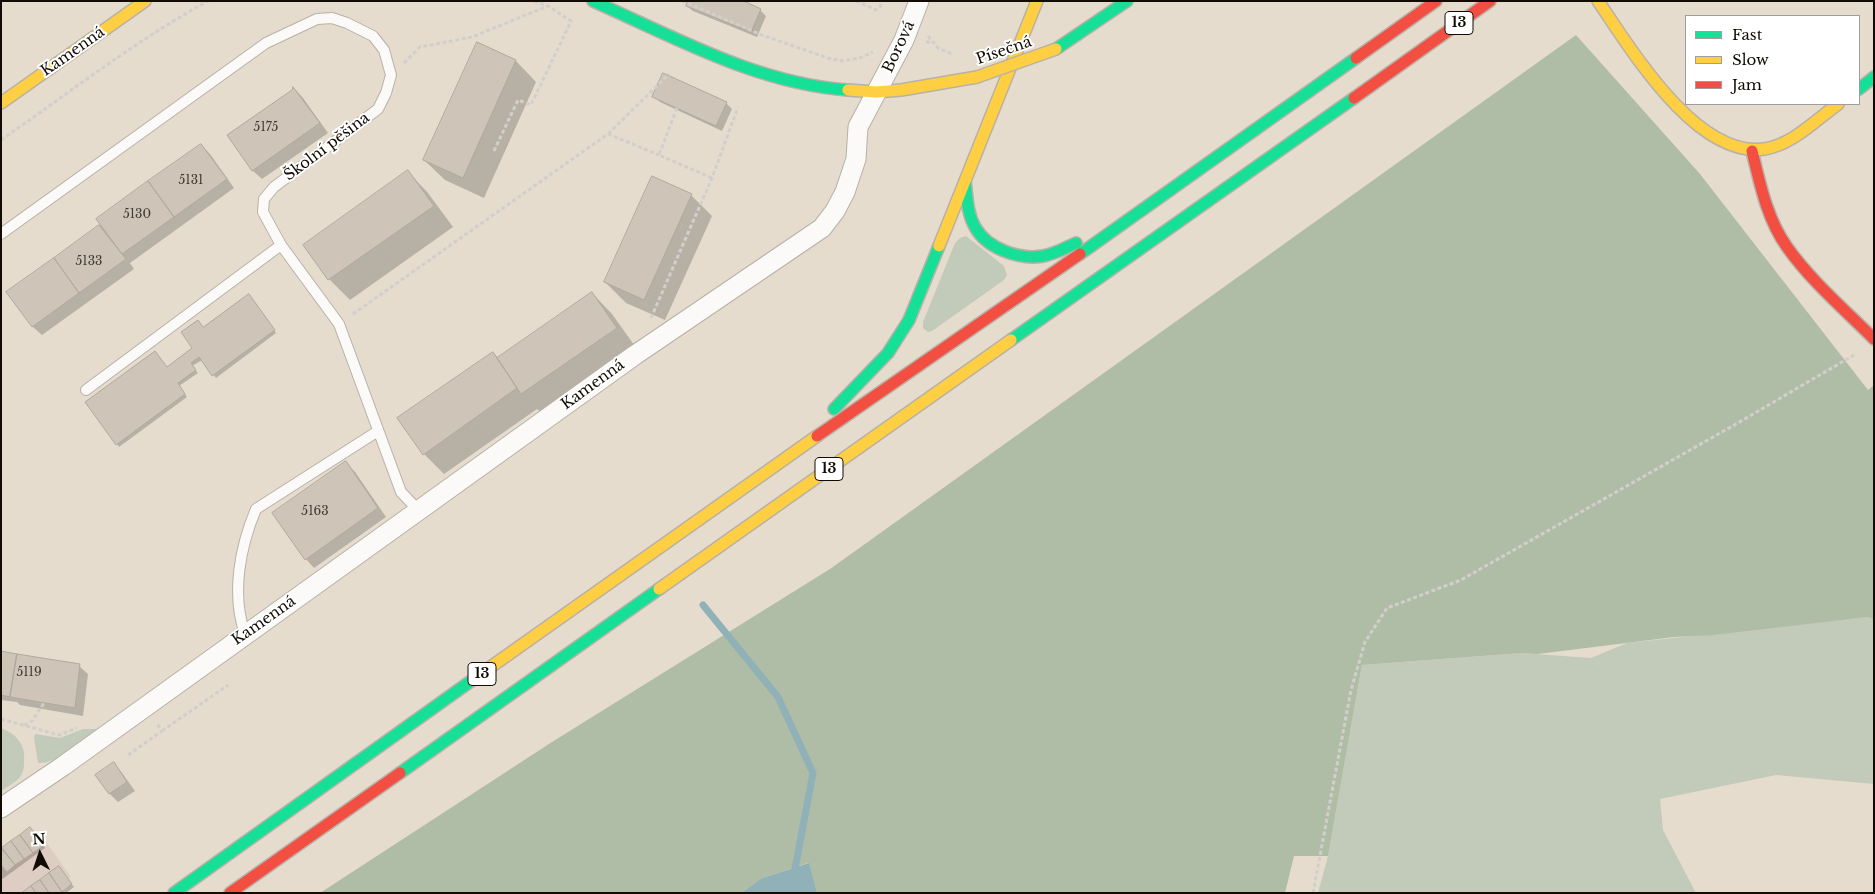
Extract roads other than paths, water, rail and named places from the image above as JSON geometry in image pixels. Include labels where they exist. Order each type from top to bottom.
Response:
[{"type":"main road","name":"Kamenná","points":[[1,103],[145,1]]},
{"type":"main road","points":[[593,1],[765,74],[819,87],[877,92]]},
{"type":"main road","points":[[789,454],[888,354],[909,320],[1037,1]]},
{"type":"main road","name":"Písečná","points":[[877,92],[907,89],[977,76],[1056,49],[1127,1]]},
{"type":"main road","name":"13","points":[[174,893],[789,454],[1120,226],[1436,1]]},
{"type":"main road","name":"13","points":[[230,893],[1490,1]]},
{"type":"main road","points":[[1598,1],[1672,101],[1685,115],[1717,140],[1740,150],[1752,151],[1776,146],[1837,105]]},
{"type":"main road","points":[[1860,87],[1874,78]]},
{"type":"main road","points":[[1752,151],[1762,195],[1775,226],[1787,247],[1810,274],[1874,339]]},
{"type":"main road","points":[[965,181],[969,210],[977,232],[994,246],[1012,254],[1043,256],[1120,226]]},
{"type":"street","name":"Borová","points":[[877,92],[904,40],[919,1]]},
{"type":"street","name":"Kamenná","points":[[1,808],[70,761],[245,634],[420,511],[634,355],[822,228],[835,211],[845,192],[856,159],[858,127],[877,92]]},
{"type":"lane","name":"Školní pěšina","points":[[1,234],[266,43],[302,24],[317,19],[332,18],[373,36],[384,50],[390,75],[386,93],[378,109],[274,187],[264,198],[263,212],[281,245],[339,324],[401,492],[420,511]]},
{"type":"lane","points":[[86,390],[281,245]]},
{"type":"lane","points":[[245,634],[240,618],[237,587],[248,530],[256,509],[378,431]]},
{"type":"water","points":[[809,863],[817,893],[741,893],[762,878]]},
{"type":"waterway","points":[[703,605],[778,697],[813,773],[794,874]]}]
